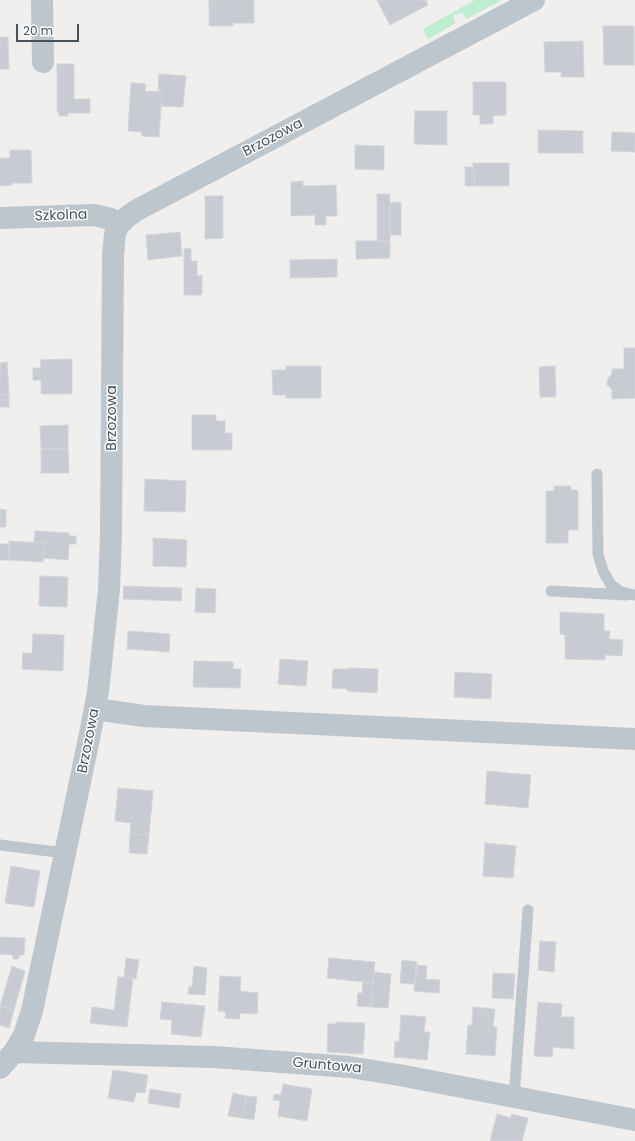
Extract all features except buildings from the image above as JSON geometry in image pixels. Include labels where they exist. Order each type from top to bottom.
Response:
[{"type":"street","points":[[42,0],[43,62]]},
{"type":"street","name":"Brzozowa","points":[[0,1068],[14,1052],[24,1036],[32,1011],[95,709],[106,626],[111,556],[113,256],[115,234],[118,226],[137,210],[534,0]]},
{"type":"street","name":"Szkolna","points":[[0,218],[94,215],[111,219],[118,226]]},
{"type":"street","points":[[95,709],[144,716],[635,739]]},
{"type":"street","name":"Gruntowa","points":[[14,1052],[214,1057],[349,1067],[399,1074],[635,1120]]},
{"type":"lane","points":[[597,474],[598,554],[603,571],[611,585],[621,592],[635,595]]},
{"type":"lane","points":[[551,591],[635,595]]},
{"type":"lane","points":[[0,845],[65,853]]},
{"type":"lane","points":[[514,1097],[528,910]]},
{"type":"green space","points":[[475,0],[502,0],[466,19],[462,12],[453,16],[456,23],[428,39],[423,29]]}]
